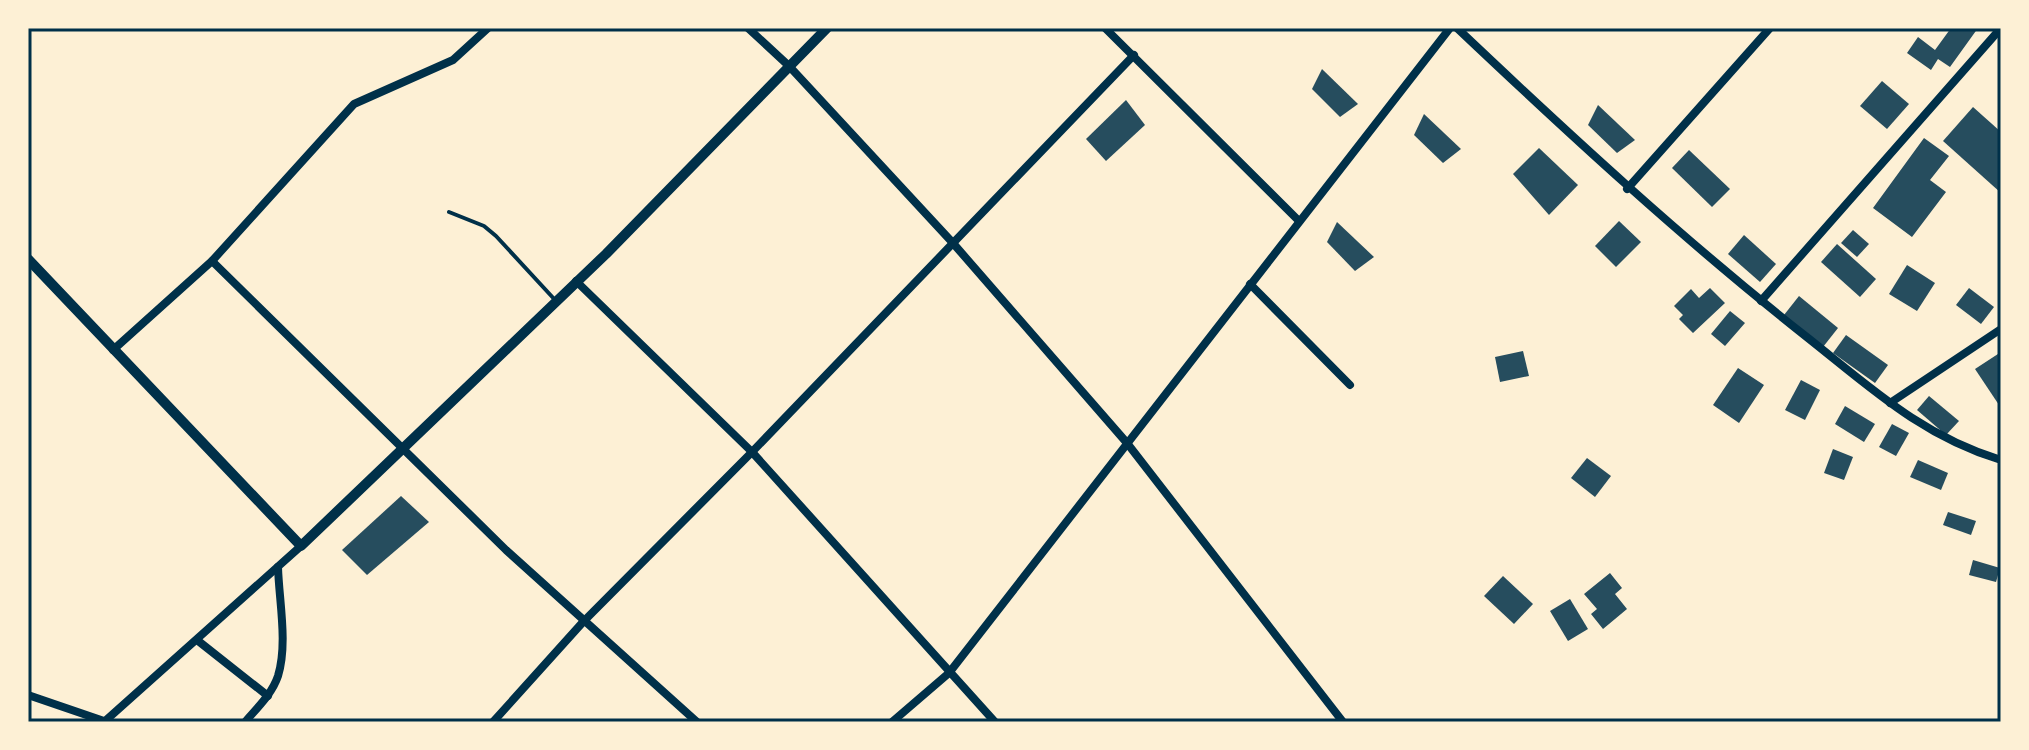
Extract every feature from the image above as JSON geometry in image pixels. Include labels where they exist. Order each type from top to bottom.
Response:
[{"type":"street","points":[[113,350],[212,261],[354,104],[453,60],[488,28]]},
{"type":"street","points":[[748,28],[789,66],[952,242],[1127,443],[1343,722]]},
{"type":"street","points":[[28,695],[104,722],[301,546],[556,301],[827,28]]},
{"type":"street","points":[[1105,28],[1299,221]]},
{"type":"street","points":[[892,722],[949,673],[1450,28]]},
{"type":"street","points":[[1457,28],[1627,189],[1761,301],[1927,430],[1970,451],[2001,460]]},
{"type":"street","points":[[1627,189],[1770,28]]},
{"type":"street","points":[[1761,301],[2001,28]]},
{"type":"street","points":[[493,722],[583,622],[752,452],[1134,55]]},
{"type":"street","points":[[28,259],[301,546]]},
{"type":"street","points":[[212,261],[583,622],[697,722]]},
{"type":"street","points":[[576,281],[752,452],[995,722]]},
{"type":"street","points":[[1250,284],[1350,385]]},
{"type":"street","points":[[1890,403],[2001,329]]},
{"type":"street","points":[[245,722],[268,696],[278,676],[281,651],[278,567]]},
{"type":"street","points":[[197,640],[268,696]]},
{"type":"lane","points":[[449,212],[484,226],[556,301]]},
{"type":"building","points":[[1951,28],[1978,28],[1950,67],[1938,59],[1931,70],[1907,53],[1918,37],[1935,50]]},
{"type":"building","points":[[1322,69],[1358,104],[1340,117],[1312,89]]},
{"type":"building","points":[[1882,81],[1909,104],[1887,129],[1860,106]]},
{"type":"building","points":[[1126,100],[1145,125],[1106,161],[1086,139]]},
{"type":"building","points":[[1598,105],[1635,140],[1617,153],[1588,125]]},
{"type":"building","points":[[1973,107],[2001,132],[2001,193],[1943,141]]},
{"type":"building","points":[[1424,114],[1461,149],[1443,163],[1414,135]]},
{"type":"building","points":[[1924,138],[1949,156],[1930,180],[1946,192],[1912,237],[1873,208]]},
{"type":"building","points":[[1539,148],[1578,185],[1549,215],[1513,174]]},
{"type":"building","points":[[1689,150],[1730,189],[1712,207],[1672,168]]},
{"type":"building","points":[[1619,221],[1641,242],[1616,267],[1595,246]]},
{"type":"building","points":[[1337,222],[1374,257],[1355,271],[1327,242]]},
{"type":"building","points":[[1853,230],[1869,244],[1857,257],[1841,243]]},
{"type":"building","points":[[1744,235],[1776,264],[1760,282],[1728,254]]},
{"type":"building","points":[[1837,244],[1876,279],[1860,297],[1821,262]]},
{"type":"building","points":[[1907,265],[1935,283],[1917,311],[1889,294]]},
{"type":"building","points":[[1710,288],[1725,303],[1693,333],[1679,319],[1683,315],[1674,306],[1691,289],[1699,298]]},
{"type":"building","points":[[1969,288],[1994,307],[1981,324],[1956,305]]},
{"type":"building","points":[[1799,296],[1838,328],[1823,347],[1784,315]]},
{"type":"building","points":[[1730,311],[1745,323],[1725,346],[1711,334]]},
{"type":"building","points":[[1846,335],[1888,365],[1875,383],[1833,353]]},
{"type":"building","points":[[1523,351],[1529,376],[1500,382],[1495,357]]},
{"type":"building","points":[[2001,352],[2001,403],[1999,405],[1975,369]]},
{"type":"building","points":[[1738,368],[1764,385],[1739,423],[1713,405]]},
{"type":"building","points":[[1801,380],[1820,390],[1805,420],[1785,410]]},
{"type":"building","points":[[1929,396],[1959,421],[1946,435],[1917,410]]},
{"type":"building","points":[[1845,406],[1875,424],[1864,442],[1835,424]]},
{"type":"building","points":[[1892,424],[1909,433],[1896,456],[1879,447]]},
{"type":"building","points":[[1833,449],[1853,457],[1844,480],[1824,473]]},
{"type":"building","points":[[1587,458],[1611,476],[1595,497],[1571,478]]},
{"type":"building","points":[[1918,460],[1948,473],[1941,490],[1910,477]]},
{"type":"building","points":[[401,496],[429,522],[367,575],[342,550]]},
{"type":"building","points":[[1948,512],[1976,521],[1971,535],[1943,525]]},
{"type":"building","points":[[1973,560],[2000,568],[1996,582],[1969,575]]},
{"type":"building","points":[[1610,573],[1622,588],[1615,594],[1627,609],[1603,629],[1591,614],[1597,609],[1584,594]]},
{"type":"building","points":[[1503,576],[1533,604],[1514,624],[1484,596]]},
{"type":"building","points":[[1570,599],[1588,629],[1568,641],[1550,611]]}]
